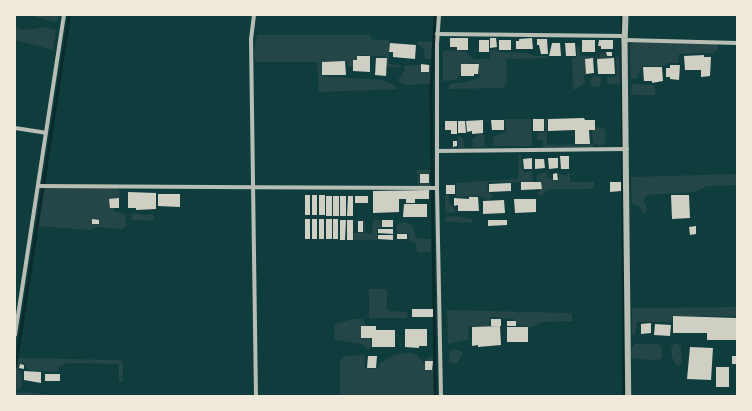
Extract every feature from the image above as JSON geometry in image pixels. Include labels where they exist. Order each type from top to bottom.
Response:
[{"type":"street","points":[[15,335],[64,15]]},
{"type":"street","points":[[254,15],[251,39],[256,396]]},
{"type":"street","points":[[439,15],[437,34],[437,188],[442,396]]},
{"type":"street","points":[[626,15],[629,396]]},
{"type":"street","points":[[437,34],[625,38],[737,43]]},
{"type":"street","points":[[15,128],[46,133]]},
{"type":"street","points":[[437,151],[627,149]]},
{"type":"street","points":[[38,186],[437,188]]},
{"type":"shaded area","points":[[29,15],[59,15],[58,20],[55,22]]},
{"type":"shaded area","points":[[15,26],[20,29],[29,30],[44,27],[56,30],[53,50],[15,40]]},
{"type":"shaded area","points":[[257,35],[371,35],[372,40],[389,40],[389,64],[401,65],[400,67],[387,67],[387,57],[360,55],[357,63],[352,67],[348,66],[346,61],[321,62],[322,76],[383,80],[392,84],[398,89],[319,92],[317,62],[255,62],[254,52]]},
{"type":"shaded area","points":[[417,41],[433,42],[432,59],[425,59],[423,48],[417,44]]},
{"type":"shaded area","points":[[633,41],[717,44],[718,50],[713,53],[679,54],[678,63],[668,63],[664,66],[643,66],[636,79],[631,79],[630,46]]},
{"type":"shaded area","points":[[577,45],[580,47],[580,56],[600,57],[601,53],[605,53],[606,57],[619,57],[620,85],[609,84],[607,82],[607,77],[617,76],[616,58],[586,59],[586,74],[583,77],[586,82],[578,89],[573,89],[572,58],[577,58]]},
{"type":"shaded area","points":[[496,49],[499,52],[527,53],[535,56],[547,56],[548,58],[506,59],[507,82],[503,88],[448,89],[451,84],[468,82],[479,78],[479,65],[473,63],[467,65],[456,80],[443,81],[443,51],[452,50],[466,52],[473,59],[490,59],[490,50]]},
{"type":"shaded area","points":[[421,65],[421,73],[429,68],[429,65],[432,65],[431,84],[408,85],[401,83],[398,80],[405,70],[404,66]]},
{"type":"shaded area","points":[[593,76],[597,76],[599,77],[599,85],[593,86],[590,83],[590,79]]},
{"type":"shaded area","points":[[632,84],[653,85],[655,87],[655,95],[631,94]]},
{"type":"shaded area","points":[[545,118],[547,118],[547,145],[593,144],[593,147],[543,147],[543,140],[537,140],[537,133],[545,132]]},
{"type":"shaded area","points":[[505,119],[531,119],[532,146],[493,146],[493,137],[506,133]]},
{"type":"shaded area","points":[[594,128],[604,128],[606,134],[605,142],[602,146],[593,143],[592,132]]},
{"type":"shaded area","points":[[478,134],[484,134],[485,147],[473,147],[472,140]]},
{"type":"shaded area","points":[[458,135],[462,138],[465,148],[458,148]]},
{"type":"shaded area","points":[[519,155],[521,155],[522,169],[525,172],[531,171],[533,182],[487,182],[488,191],[493,196],[490,200],[478,196],[456,197],[456,183],[518,179]]},
{"type":"shaded area","points":[[546,168],[547,177],[553,180],[559,180],[558,173],[565,176],[570,172],[570,182],[594,182],[594,187],[589,189],[551,189],[546,191],[544,195],[541,196],[538,194],[542,182],[537,181],[537,174],[545,173]]},
{"type":"shaded area","points":[[417,170],[430,170],[430,173],[419,174],[419,182],[430,184],[430,186],[418,186]]},
{"type":"shaded area","points":[[737,174],[737,185],[707,186],[695,192],[648,195],[644,198],[647,209],[644,214],[638,206],[632,203],[632,177]]},
{"type":"shaded area","points":[[45,187],[119,188],[120,198],[115,202],[114,211],[125,214],[127,226],[121,229],[99,227],[89,230],[38,226],[36,221],[41,190]]},
{"type":"shaded area","points":[[445,195],[449,195],[449,202],[456,211],[450,213],[445,212]]},
{"type":"shaded area","points":[[135,213],[141,215],[152,214],[154,219],[153,221],[132,220],[130,214]]},
{"type":"shaded area","points":[[457,216],[472,219],[473,223],[445,222],[445,217]]},
{"type":"shaded area","points":[[363,220],[365,220],[366,234],[372,233],[373,220],[381,220],[382,227],[377,228],[377,240],[353,240],[354,233],[364,233]]},
{"type":"shaded area","points":[[405,222],[409,223],[413,227],[416,238],[431,239],[431,252],[417,252],[416,244],[409,239],[408,233],[397,233],[397,224]]},
{"type":"shaded area","points":[[369,289],[385,289],[387,292],[387,309],[389,311],[407,312],[408,318],[369,318]]},
{"type":"shaded area","points":[[737,307],[737,316],[672,316],[671,322],[637,322],[635,335],[632,334],[632,308]]},
{"type":"shaded area","points":[[447,310],[571,313],[573,321],[544,322],[530,327],[517,325],[514,319],[491,317],[489,326],[468,326],[469,339],[448,344]]},
{"type":"shaded area","points":[[354,319],[363,319],[366,324],[367,332],[371,340],[369,350],[362,344],[335,340],[334,327],[337,323]]},
{"type":"shaded area","points":[[676,343],[681,346],[682,359],[681,364],[677,366],[672,357],[671,346]]},
{"type":"shaded area","points":[[635,344],[658,344],[661,346],[662,357],[659,360],[634,359],[631,356],[632,347]]},
{"type":"shaded area","points":[[454,349],[463,352],[458,363],[449,362],[450,351]]},
{"type":"shaded area","points":[[409,353],[417,355],[424,363],[427,363],[427,358],[431,356],[436,358],[436,382],[434,386],[434,396],[340,396],[340,361],[345,356],[364,355],[365,368],[378,369],[379,364],[395,354]]},
{"type":"shaded area","points":[[18,358],[120,360],[123,362],[123,382],[119,381],[119,364],[68,363],[62,365],[56,372],[28,370],[25,365],[19,364],[18,368],[21,372],[22,384],[20,389],[15,390],[15,374]]},
{"type":"shaded area","points":[[26,392],[51,396],[15,396],[17,393]]},
{"type":"building","points":[[450,38],[468,38],[468,50],[457,50],[457,47],[450,47]]},
{"type":"building","points":[[490,38],[496,38],[497,47],[490,48]]},
{"type":"building","points":[[532,38],[533,49],[516,49],[516,41],[519,41],[519,39]]},
{"type":"building","points":[[537,39],[547,39],[548,54],[541,54],[539,45],[537,45]]},
{"type":"building","points":[[479,40],[489,40],[489,52],[479,52]]},
{"type":"building","points":[[499,40],[511,40],[511,50],[499,50]]},
{"type":"building","points":[[582,40],[595,40],[595,52],[582,52]]},
{"type":"building","points":[[599,40],[613,40],[613,49],[601,49],[601,46],[598,46]]},
{"type":"building","points":[[390,43],[416,45],[415,59],[393,57],[393,52],[389,52]]},
{"type":"building","points":[[552,43],[560,43],[561,56],[549,56]]},
{"type":"building","points":[[565,43],[575,43],[576,56],[566,56]]},
{"type":"building","points":[[606,52],[612,52],[612,56],[607,56]]},
{"type":"building","points":[[704,55],[704,57],[711,57],[710,76],[701,77],[701,70],[685,70],[684,56]]},
{"type":"building","points":[[357,56],[370,56],[370,72],[353,71],[353,60],[357,60]]},
{"type":"building","points":[[376,58],[387,58],[386,76],[375,75]]},
{"type":"building","points":[[593,58],[594,73],[586,74],[585,59]]},
{"type":"building","points":[[614,58],[615,74],[598,74],[597,59]]},
{"type":"building","points":[[345,61],[346,75],[322,75],[322,62]]},
{"type":"building","points":[[421,64],[429,65],[429,72],[421,72]]},
{"type":"building","points":[[461,64],[479,64],[478,74],[474,74],[474,76],[461,76]]},
{"type":"building","points":[[670,65],[680,65],[679,80],[666,77],[666,68],[670,68]]},
{"type":"building","points":[[643,67],[662,67],[663,81],[652,83],[652,81],[644,81]]},
{"type":"building","points":[[584,118],[585,120],[595,120],[595,130],[589,130],[590,144],[575,144],[575,130],[548,131],[548,119]]},
{"type":"building","points":[[533,119],[544,119],[544,131],[533,131]]},
{"type":"building","points":[[483,120],[483,133],[472,134],[472,131],[467,132],[466,121]]},
{"type":"building","points":[[491,120],[504,120],[504,130],[492,130]]},
{"type":"building","points":[[445,121],[457,121],[457,134],[451,134],[451,130],[445,130]]},
{"type":"building","points":[[458,121],[465,121],[466,133],[458,133]]},
{"type":"building","points":[[453,141],[457,141],[457,146],[453,147]]},
{"type":"building","points":[[560,156],[569,156],[569,169],[561,169]]},
{"type":"building","points":[[532,158],[532,169],[524,169],[523,159]]},
{"type":"building","points":[[548,158],[558,158],[558,168],[549,169]]},
{"type":"building","points":[[535,159],[544,159],[545,168],[535,169]]},
{"type":"building","points":[[557,173],[558,180],[553,180],[553,174]]},
{"type":"building","points":[[420,174],[429,174],[429,183],[420,183]]},
{"type":"building","points":[[521,182],[541,182],[542,189],[521,190]]},
{"type":"building","points":[[610,182],[621,182],[621,191],[610,192]]},
{"type":"building","points":[[511,183],[511,191],[489,192],[489,184]]},
{"type":"building","points":[[446,185],[455,185],[455,194],[446,194]]},
{"type":"building","points":[[429,190],[429,199],[415,199],[415,203],[406,203],[406,199],[399,199],[399,212],[373,213],[373,191]]},
{"type":"building","points":[[128,192],[156,193],[156,209],[136,210],[136,208],[128,208]]},
{"type":"building","points":[[158,194],[180,194],[180,207],[158,206]]},
{"type":"building","points":[[305,195],[310,195],[310,215],[305,215]]},
{"type":"building","points":[[312,195],[317,195],[317,215],[312,215]]},
{"type":"building","points":[[319,195],[325,195],[325,215],[319,215]]},
{"type":"building","points":[[671,195],[689,195],[690,218],[672,219]]},
{"type":"building","points":[[326,196],[332,196],[332,216],[326,216]]},
{"type":"building","points":[[333,196],[339,196],[339,216],[333,216]]},
{"type":"building","points":[[340,196],[346,196],[346,216],[340,216]]},
{"type":"building","points":[[348,196],[353,196],[353,216],[347,216]]},
{"type":"building","points":[[355,196],[368,196],[368,203],[355,203]]},
{"type":"building","points":[[469,197],[478,197],[479,211],[458,211],[458,205],[454,206],[454,198],[469,199]]},
{"type":"building","points":[[119,198],[119,208],[110,208],[109,199]]},
{"type":"building","points":[[514,199],[536,199],[536,212],[515,213]]},
{"type":"building","points":[[504,200],[505,213],[483,214],[483,201]]},
{"type":"building","points":[[404,204],[427,204],[427,217],[403,217]]},
{"type":"building","points":[[92,219],[99,220],[99,224],[92,224]]},
{"type":"building","points":[[305,219],[310,219],[310,239],[305,239]]},
{"type":"building","points":[[312,219],[317,219],[317,239],[312,239]]},
{"type":"building","points":[[319,219],[324,219],[324,239],[319,239]]},
{"type":"building","points":[[326,219],[332,219],[332,239],[326,239]]},
{"type":"building","points":[[333,219],[338,219],[338,239],[333,239]]},
{"type":"building","points":[[340,220],[346,220],[345,240],[340,240]]},
{"type":"building","points":[[347,220],[353,220],[353,240],[347,240]]},
{"type":"building","points":[[382,220],[393,220],[393,227],[382,227]]},
{"type":"building","points":[[488,220],[507,220],[507,225],[488,226]]},
{"type":"building","points":[[358,221],[363,221],[363,232],[358,232]]},
{"type":"building","points":[[696,226],[696,234],[690,235],[689,227]]},
{"type":"building","points":[[378,229],[393,229],[393,234],[378,233]]},
{"type":"building","points":[[397,234],[407,234],[407,239],[397,239]]},
{"type":"building","points":[[378,235],[393,235],[393,240],[378,239]]},
{"type":"building","points":[[412,309],[433,309],[433,317],[412,317]]},
{"type":"building","points":[[673,316],[737,318],[737,340],[707,340],[707,333],[673,333]]},
{"type":"building","points":[[491,319],[501,319],[501,326],[491,326]]},
{"type":"building","points":[[507,321],[516,321],[516,326],[507,326]]},
{"type":"building","points":[[651,323],[651,333],[641,334],[641,324]]},
{"type":"building","points":[[655,324],[671,325],[670,336],[654,335]]},
{"type":"building","points":[[361,326],[376,326],[376,330],[395,330],[395,347],[372,347],[372,338],[361,338]]},
{"type":"building","points":[[500,326],[501,345],[478,347],[478,345],[472,346],[472,327]]},
{"type":"building","points":[[507,327],[528,327],[528,342],[507,342]]},
{"type":"building","points":[[405,329],[427,329],[427,346],[419,346],[419,348],[405,347]]},
{"type":"building","points":[[690,347],[713,348],[711,380],[687,379]]},
{"type":"building","points":[[368,356],[377,356],[376,368],[367,368]]},
{"type":"building","points":[[732,356],[737,356],[737,364],[732,364]]},
{"type":"building","points":[[425,361],[433,361],[432,370],[425,370]]},
{"type":"building","points":[[20,364],[24,365],[24,369],[19,368]]},
{"type":"building","points":[[716,367],[729,367],[729,387],[716,387]]},
{"type":"building","points":[[24,371],[41,372],[41,383],[24,380]]},
{"type":"building","points":[[45,374],[60,374],[60,381],[45,381]]},
{"type":"waterway","points":[[15,367],[69,15]]},
{"type":"waterway","points":[[435,15],[431,91],[435,396]]},
{"type":"waterway","points":[[622,15],[624,396]]}]
